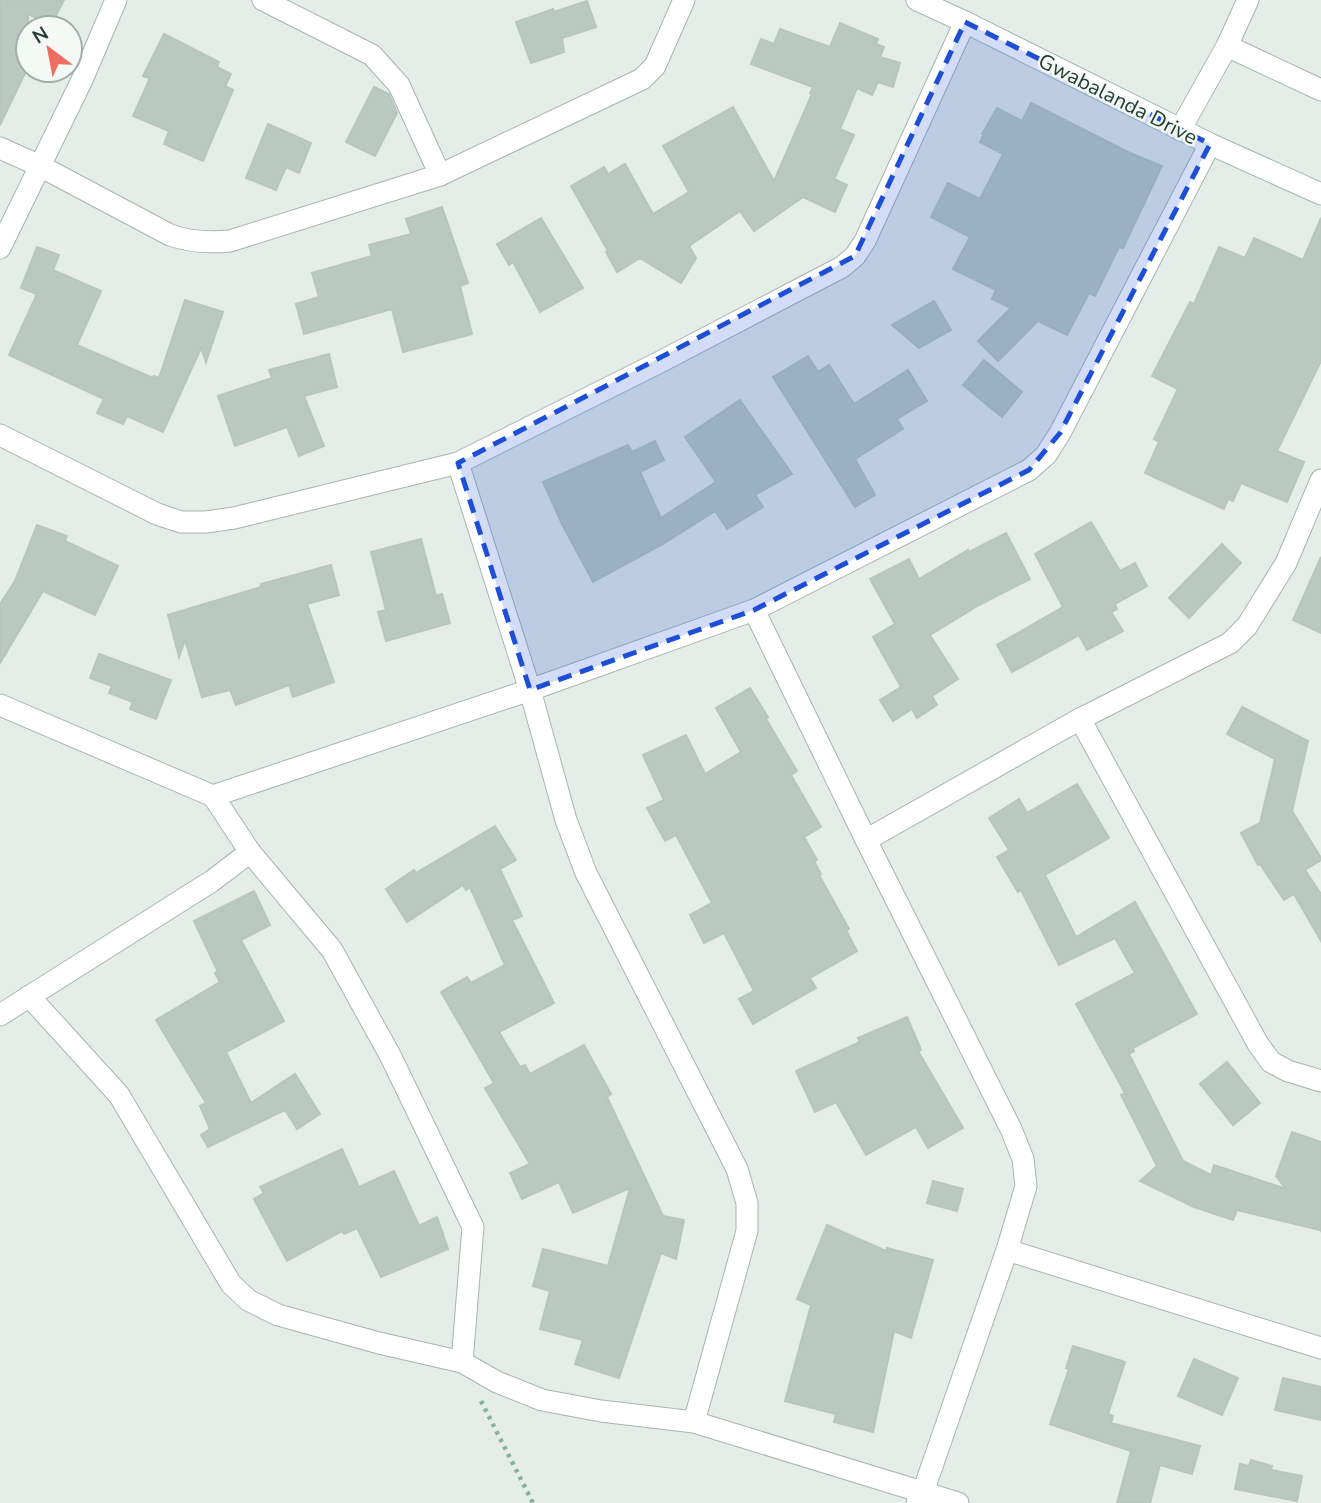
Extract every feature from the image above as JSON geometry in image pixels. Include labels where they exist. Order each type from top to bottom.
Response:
[{"type":"street","points":[[0,248],[82,80],[116,0]]},
{"type":"street","points":[[263,0],[372,55],[399,85],[440,175]]},
{"type":"street","points":[[0,148],[40,166],[170,235],[189,241],[230,241],[440,175],[642,79],[655,66],[684,0]]},
{"type":"street","name":"Gwabalanda Drive","points":[[917,0],[1180,130],[1321,194]]},
{"type":"street","points":[[1180,130],[1227,46],[1248,0]]},
{"type":"street","points":[[0,435],[157,514],[181,522],[234,518],[458,463],[660,362],[842,267],[855,256],[865,241],[965,22]]},
{"type":"street","points":[[1227,46],[1321,90]]},
{"type":"street","points":[[213,796],[530,690],[754,610],[1029,470],[1046,455],[1060,433],[1210,144]]},
{"type":"street","points":[[458,463],[530,690],[566,820],[586,873],[737,1169],[747,1203],[747,1231],[694,1422]]},
{"type":"street","points":[[866,840],[1080,719],[1230,643],[1247,626],[1286,563],[1321,480]]},
{"type":"street","points":[[754,610],[1011,1129],[1023,1159],[1026,1186],[1007,1250],[920,1497]]},
{"type":"street","points":[[0,705],[213,796],[250,852],[332,950],[391,1057],[473,1227],[462,1362]]},
{"type":"street","points":[[1080,719],[1258,1044],[1271,1062],[1288,1071],[1321,1081]]},
{"type":"street","points":[[0,1015],[212,881],[250,852]]},
{"type":"street","points":[[29,996],[119,1095],[231,1284],[248,1300],[278,1315],[379,1343],[462,1362],[497,1382],[542,1401],[694,1422],[920,1497],[958,1503]]},
{"type":"street","points":[[1007,1250],[1321,1348]]},
{"type":"path","points":[[479,1397],[533,1503]]},
{"type":"highlighted area","points":[[965,22],[1210,144],[1060,433],[1029,470],[754,610],[530,690],[458,463],[855,256]]},
{"type":"building","points":[[0,0],[64,0],[57,14],[14,14],[14,84],[20,84],[0,125]]},
{"type":"building","points":[[587,1],[596,27],[562,38],[564,52],[531,63],[516,22]]},
{"type":"building","points":[[840,23],[878,39],[876,44],[884,47],[880,57],[900,63],[893,87],[878,82],[872,95],[857,88],[840,129],[854,135],[834,179],[847,185],[835,212],[803,197],[754,231],[740,211],[689,246],[696,258],[681,283],[640,258],[617,272],[571,186],[604,167],[608,174],[625,164],[653,214],[689,192],[663,146],[733,107],[774,181],[813,87],[751,64],[761,39],[774,44],[780,29],[830,47]]},
{"type":"building","points":[[164,34],[219,62],[217,67],[231,74],[225,86],[233,90],[203,161],[164,144],[169,131],[133,116],[150,78],[143,76]]},
{"type":"building","points":[[374,87],[389,94],[397,113],[375,156],[346,142]]},
{"type":"building","points":[[1031,103],[1130,153],[1162,166],[1123,248],[1119,247],[1095,296],[1089,293],[1067,335],[1038,321],[998,361],[978,341],[1011,308],[992,299],[996,290],[953,269],[970,237],[931,217],[948,183],[980,199],[1003,154],[980,142],[982,134],[997,108],[1022,121]]},
{"type":"building","points":[[268,124],[311,143],[299,173],[286,167],[276,190],[246,178]]},
{"type":"building","points":[[442,207],[468,283],[460,286],[472,334],[403,352],[392,309],[304,334],[296,304],[319,297],[312,273],[372,256],[369,245],[411,234],[406,219]]},
{"type":"building","points":[[541,218],[583,288],[540,312],[513,262],[509,265],[497,244]]},
{"type":"building","points":[[1321,218],[1321,361],[1277,451],[1304,462],[1287,502],[1241,483],[1233,501],[1228,499],[1224,509],[1145,473],[1159,442],[1154,439],[1178,389],[1152,376],[1190,302],[1194,304],[1219,247],[1245,258],[1254,238],[1303,260]]},
{"type":"building","points":[[37,247],[59,255],[53,270],[101,291],[77,345],[153,378],[159,378],[185,300],[223,312],[206,362],[201,348],[163,432],[127,416],[123,424],[97,413],[104,399],[9,355],[37,294],[21,288]]},
{"type":"building","points":[[934,301],[951,330],[919,348],[892,325]]},
{"type":"building","points":[[329,354],[337,387],[304,396],[324,446],[299,456],[287,427],[235,446],[218,396],[272,378],[269,370]]},
{"type":"building","points":[[808,356],[818,372],[829,365],[854,404],[908,370],[927,401],[897,419],[903,429],[855,459],[875,495],[855,507],[773,377]]},
{"type":"building","points":[[984,360],[1022,392],[1002,417],[963,385]]},
{"type":"building","points":[[740,400],[792,474],[755,495],[763,507],[727,529],[715,511],[663,544],[593,582],[543,482],[628,445],[632,452],[655,441],[664,460],[640,472],[661,518],[716,482],[685,437]]},
{"type":"building","points":[[1091,522],[1120,571],[1135,563],[1147,586],[1115,604],[1117,609],[1111,612],[1123,631],[1087,650],[1079,635],[1012,672],[997,645],[1063,607],[1035,554]]},
{"type":"building","points":[[37,525],[67,536],[65,541],[118,566],[95,615],[43,591],[0,663],[0,604],[15,581]]},
{"type":"building","points":[[1006,533],[1030,579],[979,605],[930,635],[958,679],[932,696],[937,705],[917,718],[912,709],[893,721],[880,700],[901,687],[873,637],[895,624],[870,579],[909,559],[919,579],[968,550],[969,552]]},
{"type":"building","points":[[421,539],[436,596],[442,594],[450,623],[386,641],[378,612],[386,610],[371,552]]},
{"type":"building","points":[[1222,544],[1241,563],[1189,618],[1169,598]]},
{"type":"building","points":[[1321,557],[1321,633],[1293,620]]},
{"type":"building","points":[[331,565],[339,595],[307,604],[334,682],[293,697],[289,685],[236,705],[230,690],[202,697],[185,640],[179,657],[168,615],[261,587],[261,584]]},
{"type":"building","points":[[99,654],[171,680],[156,719],[130,709],[133,702],[109,693],[112,686],[90,678]]},
{"type":"building","points":[[750,688],[797,771],[791,775],[821,827],[804,837],[817,860],[814,861],[821,874],[819,875],[849,929],[846,930],[857,951],[810,978],[816,988],[753,1024],[739,999],[754,991],[724,933],[704,943],[690,915],[712,903],[676,835],[665,841],[647,808],[664,800],[643,755],[686,735],[705,774],[741,752],[716,708]]},
{"type":"building","points":[[1242,707],[1308,741],[1292,811],[1321,858],[1305,870],[1321,894],[1321,941],[1294,894],[1284,900],[1260,864],[1258,865],[1241,833],[1260,823],[1275,759],[1227,734]]},
{"type":"building","points":[[1077,784],[1109,838],[1045,875],[1076,937],[1135,902],[1197,1014],[1133,1048],[1134,1051],[1129,1054],[1183,1161],[1211,1175],[1214,1165],[1286,1189],[1276,1176],[1292,1132],[1321,1142],[1321,1231],[1237,1210],[1233,1220],[1194,1207],[1140,1181],[1157,1166],[1121,1095],[1125,1093],[1076,1004],[1135,973],[1115,938],[1059,965],[1021,890],[1018,892],[997,857],[1009,850],[989,818],[1019,799],[1027,813]]},
{"type":"building","points":[[495,826],[516,860],[500,869],[522,916],[512,920],[554,1003],[499,1032],[520,1067],[525,1065],[530,1074],[584,1045],[611,1094],[607,1097],[663,1216],[684,1220],[676,1259],[661,1253],[619,1378],[575,1364],[583,1340],[540,1329],[550,1291],[533,1286],[543,1249],[608,1266],[630,1188],[573,1213],[559,1182],[522,1199],[510,1173],[530,1164],[485,1088],[494,1083],[441,992],[467,977],[471,983],[505,965],[470,887],[466,890],[463,885],[407,922],[386,889],[414,870],[416,873]]},
{"type":"building","points":[[254,891],[270,925],[241,940],[284,1021],[226,1052],[251,1103],[295,1074],[320,1114],[297,1129],[285,1110],[208,1147],[201,1135],[210,1129],[200,1106],[206,1103],[156,1020],[220,982],[194,921]]},
{"type":"building","points":[[907,1017],[921,1050],[918,1051],[963,1128],[928,1148],[916,1127],[866,1155],[836,1102],[815,1112],[796,1071],[860,1042],[858,1038]]},
{"type":"building","points":[[1227,1062],[1260,1103],[1233,1125],[1200,1084]]},
{"type":"building","points":[[342,1149],[359,1187],[394,1171],[419,1226],[437,1217],[448,1249],[381,1277],[357,1228],[344,1234],[342,1231],[287,1261],[254,1199],[264,1193],[260,1187]]},
{"type":"building","points":[[933,1181],[963,1189],[957,1211],[927,1203]]},
{"type":"building","points":[[827,1225],[886,1251],[887,1248],[933,1260],[911,1338],[894,1331],[873,1432],[834,1422],[836,1414],[785,1401],[811,1305],[797,1299]]},
{"type":"building","points":[[1073,1346],[1125,1362],[1108,1414],[1113,1416],[1111,1423],[1200,1446],[1192,1474],[1160,1465],[1150,1503],[1117,1503],[1131,1451],[1050,1424],[1069,1369],[1066,1368]]},
{"type":"building","points":[[1194,1359],[1238,1378],[1222,1415],[1178,1396]]},
{"type":"building","points":[[1283,1378],[1321,1387],[1321,1420],[1275,1410]]},
{"type":"building","points":[[1251,1460],[1272,1466],[1271,1470],[1302,1476],[1297,1501],[1235,1489],[1240,1464],[1249,1466]]}]
